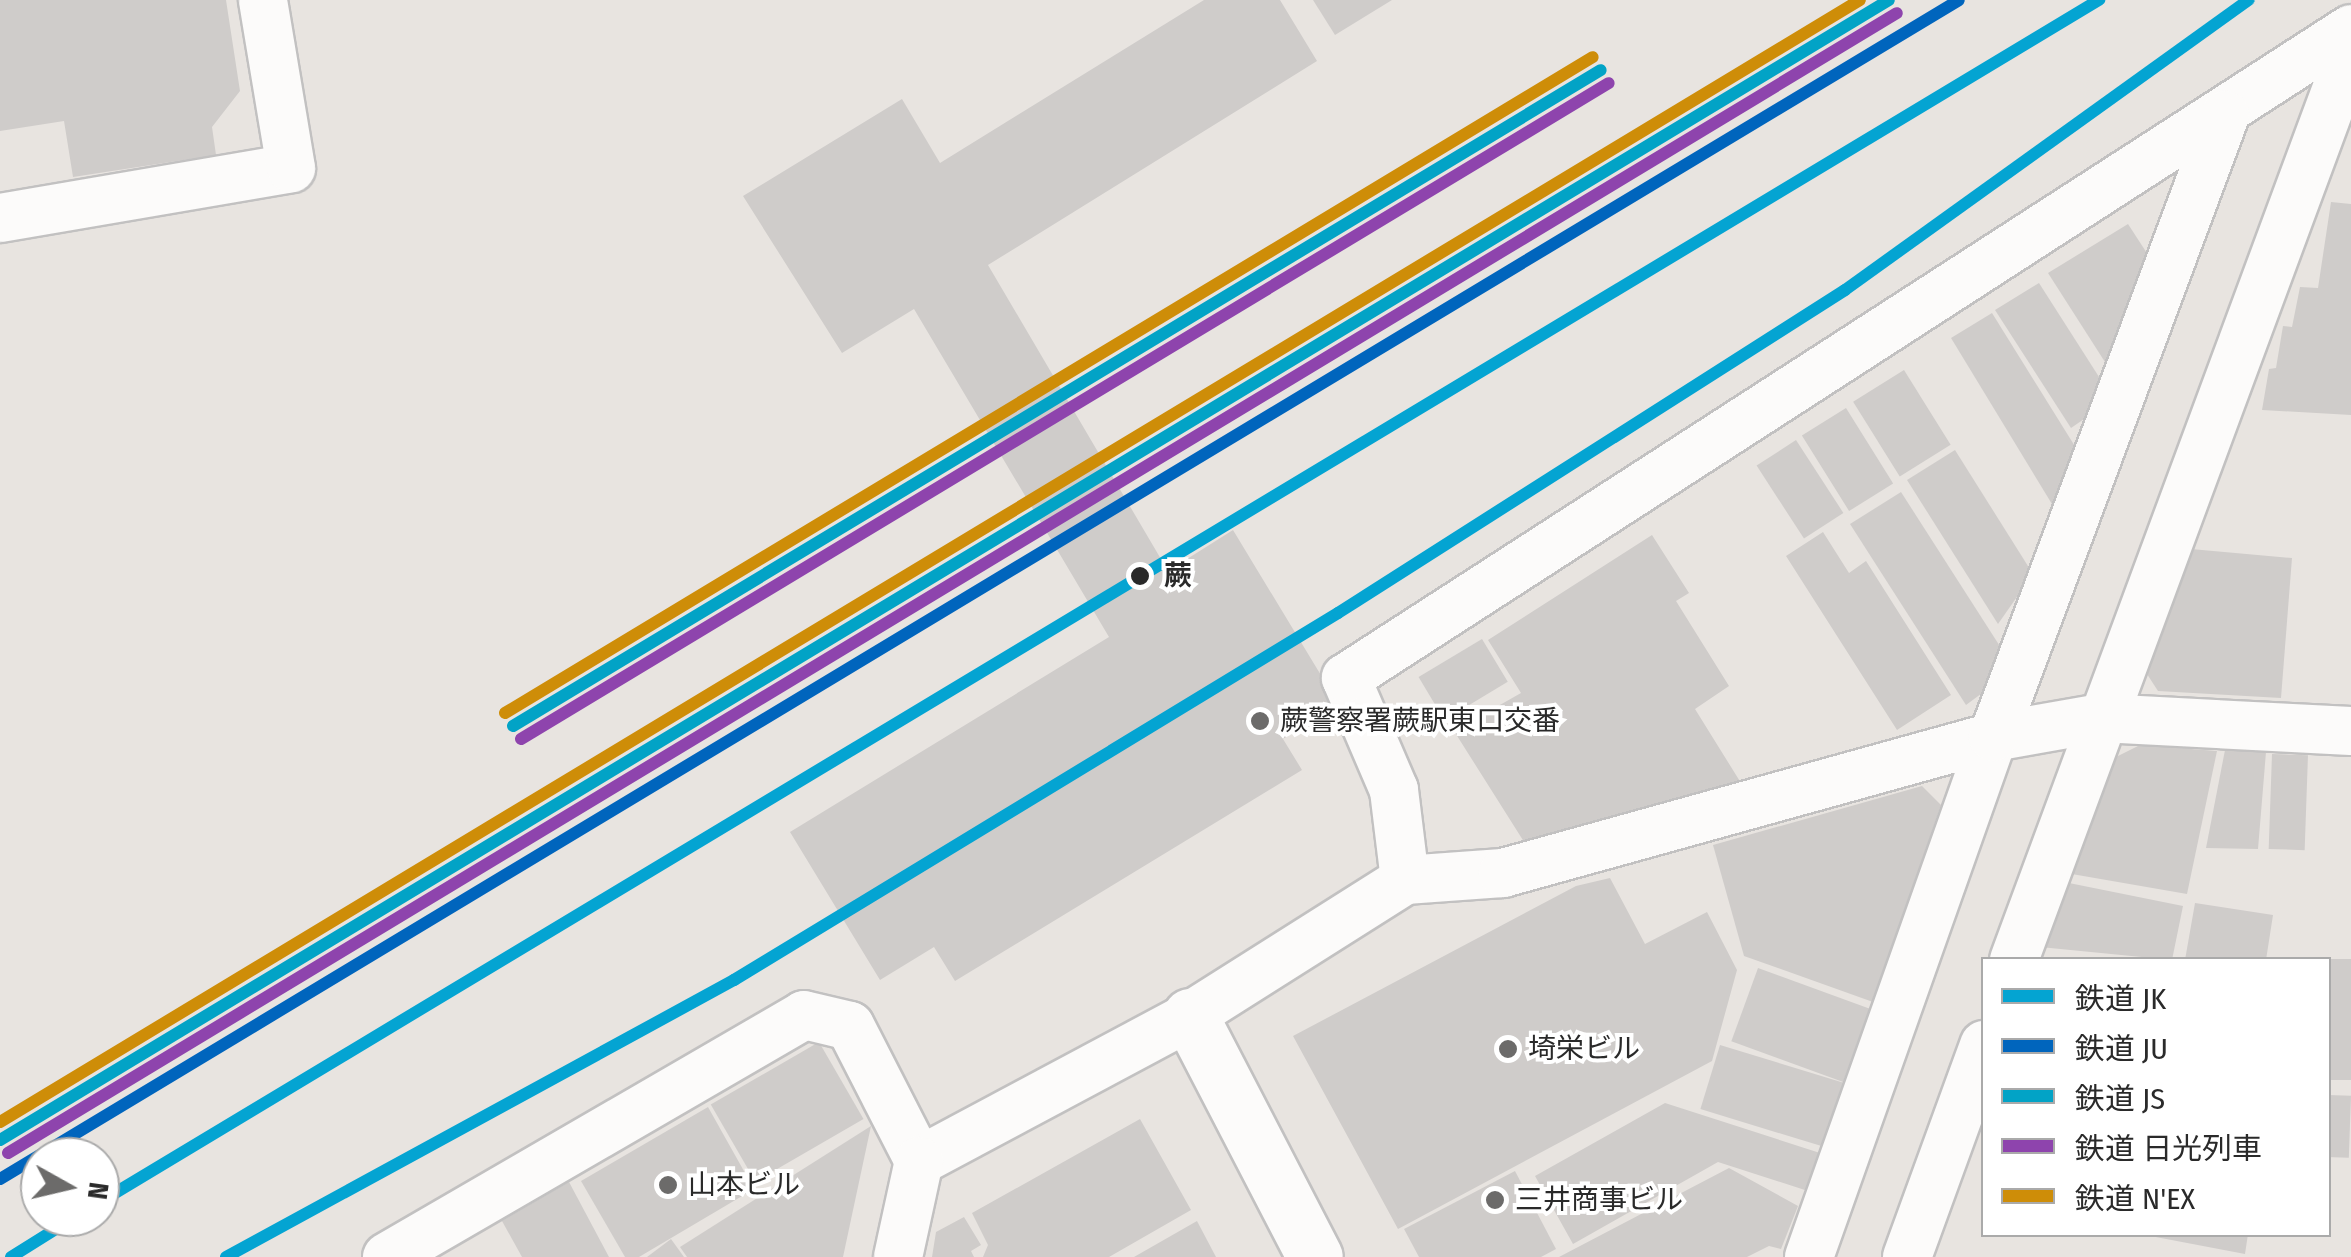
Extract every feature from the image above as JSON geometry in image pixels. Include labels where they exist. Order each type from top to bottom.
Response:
[{"type":"street","points":[[0,218],[291,168],[263,0]]},
{"type":"street","points":[[1405,880],[1394,790],[1346,678],[2225,115],[2351,29]]},
{"type":"street","points":[[2015,957],[2351,50]]},
{"type":"street","points":[[1809,1257],[1993,737],[2225,115]]},
{"type":"street","points":[[918,1161],[1190,1016],[1405,880],[1503,873],[1993,737],[2101,718],[2351,731]]},
{"type":"street","points":[[387,1257],[804,1015],[850,1026],[918,1161],[898,1257]]},
{"type":"street","points":[[1190,1016],[1315,1257]]},
{"type":"street","points":[[1908,1257],[1981,1053]]},
{"type":"building","points":[[0,0],[226,0],[240,91],[212,127],[216,155],[73,177],[64,121],[0,131]]},
{"type":"building","points":[[1204,0],[1280,0],[1317,61],[988,265],[1168,571],[1233,530],[1339,705],[1283,739],[1302,770],[955,981],[934,947],[880,980],[790,832],[1109,637],[914,309],[842,353],[743,196],[902,99],[940,163]]},
{"type":"building","points":[[1313,0],[1392,0],[1335,35]]},
{"type":"building","points":[[2331,202],[2351,204],[2351,415],[2262,410],[2269,369],[2276,368],[2283,326],[2292,327],[2300,287],[2318,288]]},
{"type":"building","points":[[2128,224],[2154,264],[2112,373],[2048,273]]},
{"type":"building","points":[[2039,283],[2108,391],[2103,406],[2071,428],[1995,310]]},
{"type":"building","points":[[1992,313],[2081,456],[2058,514],[1951,338]]},
{"type":"building","points":[[1904,370],[1951,445],[1900,476],[1853,402]]},
{"type":"building","points":[[1846,408],[1893,483],[1849,511],[1802,436]]},
{"type":"building","points":[[1796,440],[1843,513],[1804,539],[1757,466]]},
{"type":"building","points":[[1955,450],[2033,574],[1998,624],[1907,480]]},
{"type":"building","points":[[1901,492],[2003,651],[1989,688],[1966,705],[1850,524]]},
{"type":"building","points":[[1823,532],[1849,573],[1866,561],[1951,695],[1897,730],[1786,556]]},
{"type":"building","points":[[1652,535],[1689,593],[1676,601],[1729,686],[1695,709],[1741,783],[1526,845],[1454,731],[1521,693],[1488,640]]},
{"type":"building","points":[[2191,549],[2292,558],[2281,698],[2158,691],[2145,671]]},
{"type":"building","points":[[1482,639],[1508,682],[1444,720],[1419,677]]},
{"type":"building","points":[[2140,745],[2217,751],[2187,894],[2066,873],[2108,761]]},
{"type":"building","points":[[2225,750],[2266,752],[2258,849],[2206,848]]},
{"type":"building","points":[[2272,754],[2308,755],[2305,850],[2269,849]]},
{"type":"building","points":[[1922,786],[1941,805],[1873,1002],[1744,956],[1713,845]]},
{"type":"building","name":"埼栄ビル","points":[[1610,878],[1645,944],[1707,912],[1737,970],[1712,1061],[1398,1229],[1293,1036],[1576,886]]},
{"type":"building","points":[[2064,882],[2183,906],[2173,957],[2040,947]]},
{"type":"building","points":[[2195,903],[2273,915],[2266,957],[2186,957]]},
{"type":"building","points":[[2331,959],[2351,959],[2351,1080],[2331,1080]]},
{"type":"building","points":[[1758,968],[1870,1009],[1843,1082],[1731,1041]]},
{"type":"building","points":[[819,1042],[864,1119],[755,1182],[711,1104]]},
{"type":"building","points":[[1720,1045],[1844,1083],[1825,1147],[1700,1109]]},
{"type":"building","points":[[2331,1095],[2351,1096],[2349,1158],[2331,1157]]},
{"type":"building","points":[[1665,1103],[1820,1153],[1808,1191],[1718,1162],[1573,1244],[1535,1176]]},
{"type":"building","name":"山本ビル","points":[[708,1107],[754,1189],[639,1257],[625,1257],[581,1181]]},
{"type":"building","points":[[1140,1119],[1191,1210],[1109,1257],[983,1257],[988,1245],[972,1213]]},
{"type":"building","points":[[871,1126],[843,1257],[687,1257],[680,1247]]},
{"type":"building","points":[[1729,1168],[1798,1206],[1781,1249],[1769,1246],[1747,1257],[1559,1257]]},
{"type":"building","name":"三井商事ビル","points":[[1515,1171],[1556,1249],[1541,1257],[1419,1257],[1404,1229]]},
{"type":"building","points":[[569,1182],[609,1257],[522,1257],[502,1221]]},
{"type":"building","points":[[964,1217],[981,1245],[971,1251],[974,1257],[932,1257],[936,1232]]},
{"type":"building","points":[[1197,1221],[1216,1257],[1134,1257]]},
{"type":"building","points":[[2156,1237],[2248,1237],[2245,1254]]},
{"type":"building","points":[[671,1239],[684,1257],[647,1257]]},
{"type":"rail line","name":"N'EX","points":[[0,1122],[1860,0]]},
{"type":"rail line","name":"JS","points":[[0,1140],[1889,0]]},
{"type":"rail line","name":"JU","points":[[0,1179],[1959,0]]},
{"type":"rail line","name":"JK","points":[[120,1190],[2099,0]]},
{"type":"rail line","name":"JK","points":[[226,1257],[734,980],[1338,613],[1845,290],[2249,0]]},
{"type":"rail line","name":"日光列車","points":[[8,1153],[1897,13]]},
{"type":"rail line","name":"N'EX","points":[[505,713],[1593,57]]},
{"type":"rail line","name":"JS","points":[[513,726],[1601,70]]},
{"type":"rail line","name":"日光列車","points":[[521,739],[1609,83]]},
{"type":"rail line","name":"JK","points":[[11,1257],[43,1237]]},
{"type":"place","name":"蕨","points":[[1140,576]]},
{"type":"place","name":"蕨警察署蕨駅東口交番","points":[[1260,721]]},
{"type":"place","name":"埼栄ビル","points":[[1508,1049]]},
{"type":"place","name":"山本ビル","points":[[668,1185]]},
{"type":"place","name":"三井商事ビル","points":[[1495,1200]]}]
